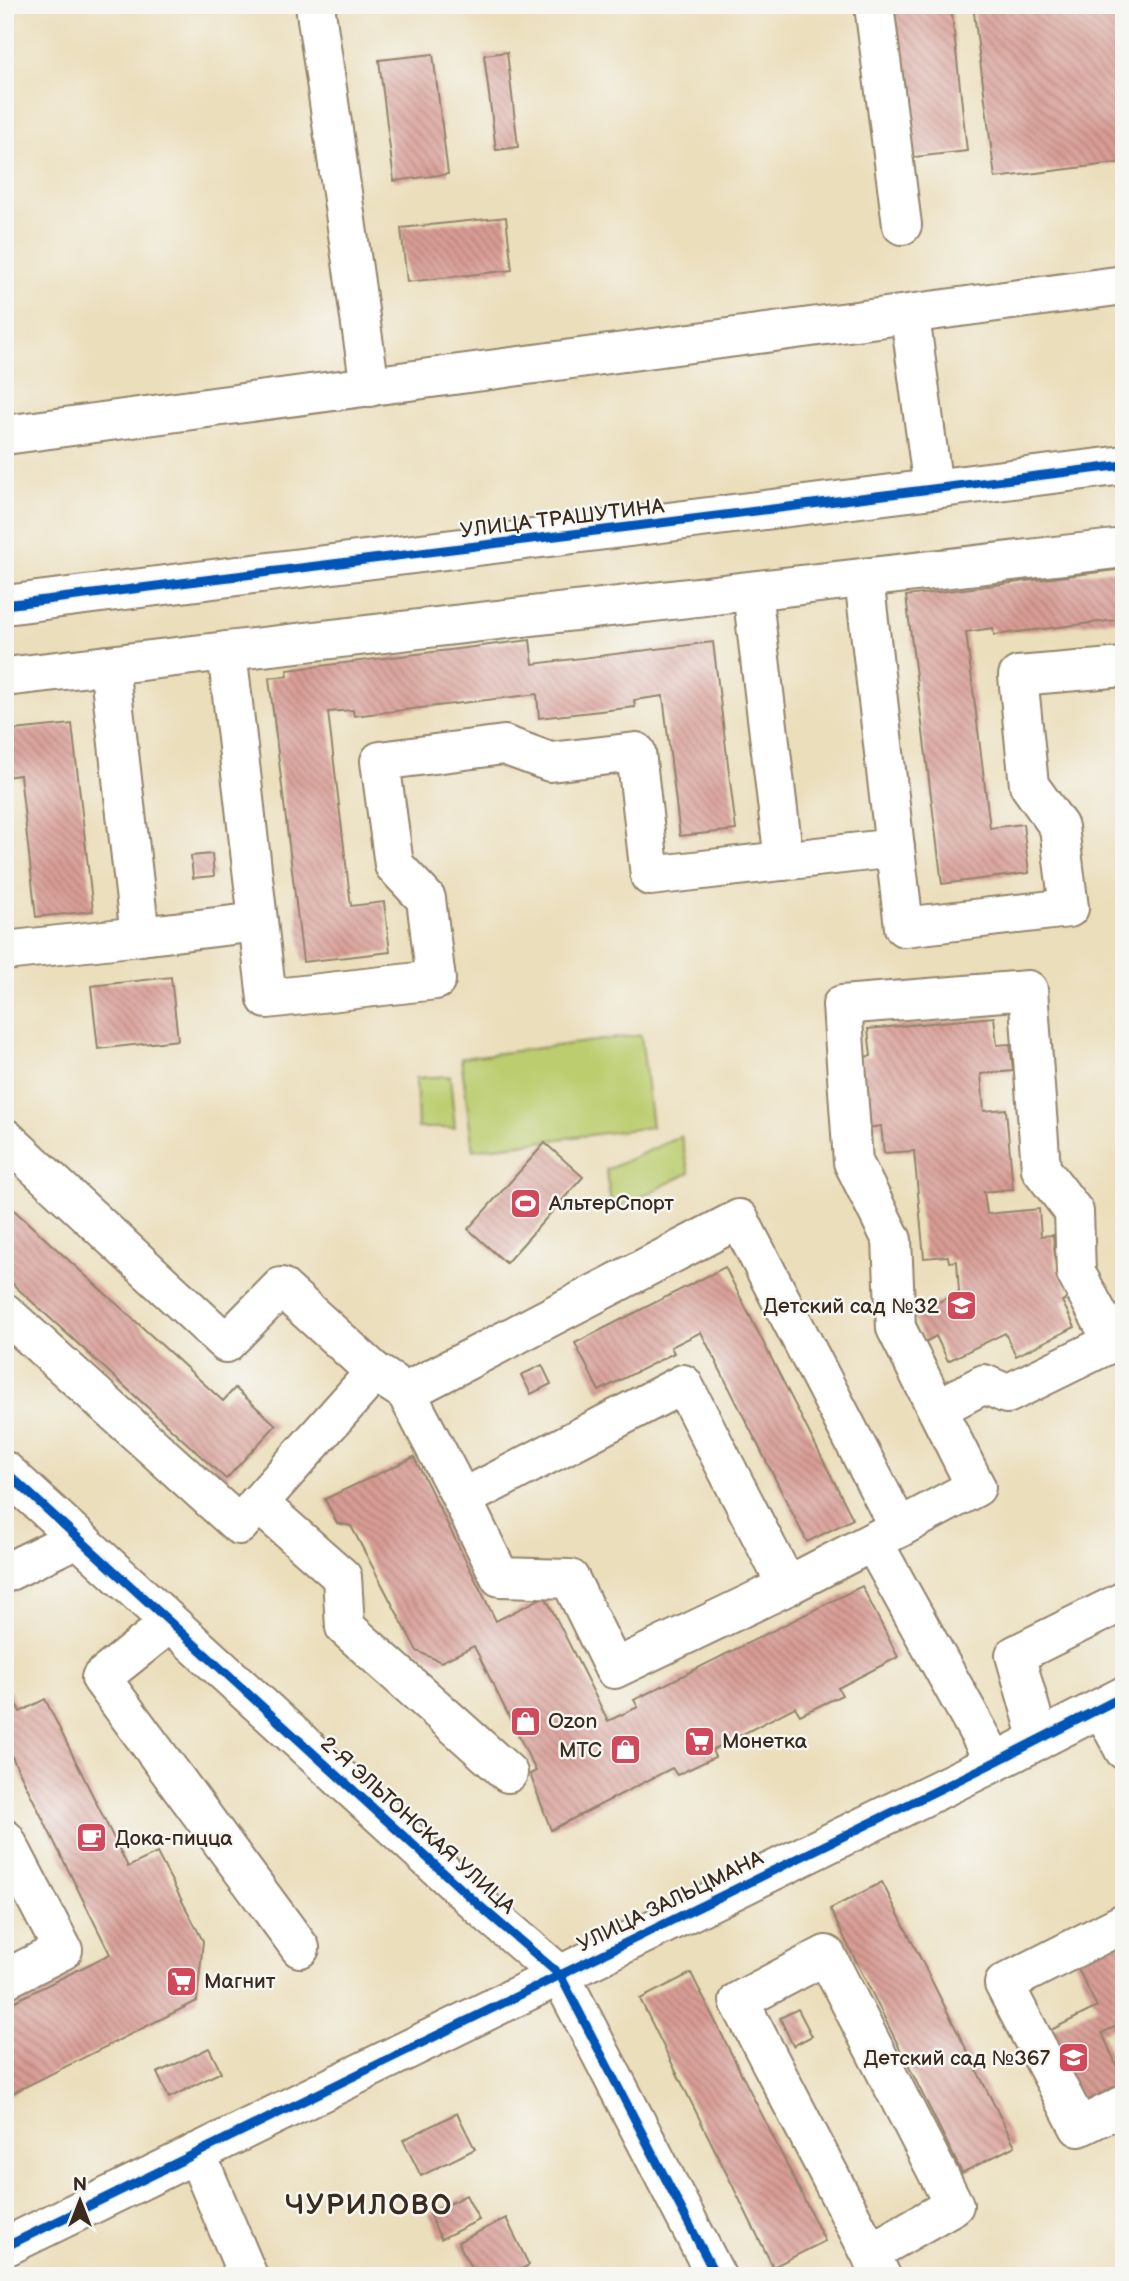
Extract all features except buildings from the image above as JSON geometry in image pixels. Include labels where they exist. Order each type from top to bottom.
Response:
[{"type":"street","points":[[315,5],[370,387]]},
{"type":"street","points":[[874,5],[902,225]]},
{"type":"street","points":[[5,435],[910,316],[1124,285]]},
{"type":"street","points":[[910,316],[933,489]]},
{"type":"street","name":"УЛИЦА ТРАШУТИНА","points":[[5,605],[1124,466]]},
{"type":"street","points":[[5,677],[1124,548]]},
{"type":"street","points":[[864,578],[904,927],[1069,908],[1059,827],[1029,785],[1018,676],[1124,667]]},
{"type":"street","points":[[752,591],[783,861]]},
{"type":"street","points":[[227,652],[267,999],[436,980],[426,899],[394,865],[380,761],[504,745],[550,762],[636,752],[650,876],[895,848]]},
{"type":"street","points":[[109,665],[140,936]]},
{"type":"street","points":[[5,951],[258,922]]},
{"type":"street","points":[[5,1138],[226,1343],[281,1287],[391,1382],[462,1499],[500,1577],[570,1579],[614,1670],[787,1586],[976,1487],[896,1328],[892,1240],[853,1162],[842,1005],[1028,990],[1041,1169],[1074,1212],[1076,1273],[1113,1342],[1007,1394],[984,1384],[937,1409]]},
{"type":"street","points":[[5,1313],[239,1525],[258,1503],[391,1382],[739,1219],[995,1762]]},
{"type":"street","points":[[462,1499],[683,1384],[787,1586]]},
{"type":"street","name":"2-Я ЭЛЬТОНСКАЯ УЛИЦА","points":[[5,1471],[471,1898],[560,1975],[716,2276]]},
{"type":"street","points":[[258,1503],[342,1577],[345,1627],[508,1773]]},
{"type":"street","points":[[5,1573],[77,1538]]},
{"type":"street","points":[[1039,1740],[1015,1656],[1124,1601]]},
{"type":"street","points":[[170,1623],[101,1678],[300,1948]]},
{"type":"street","points":[[1113,1702],[1124,1750]]},
{"type":"street","name":"УЛИЦА ЗАЛЬЦМАНА","points":[[5,2248],[1113,1702]]},
{"type":"street","points":[[5,1839],[63,1950],[5,1979]]},
{"type":"street","points":[[1124,1923],[1003,1984],[1079,2127],[1124,2105]]},
{"type":"street","points":[[827,1955],[954,2205],[876,2264],[740,2001],[827,1955]]},
{"type":"street","points":[[196,2153],[248,2276]]},
{"type":"green space","points":[[641,1035],[652,1127],[473,1150],[461,1058]]},
{"type":"green space","points":[[450,1076],[455,1128],[418,1128],[416,1078]]},
{"type":"green space","points":[[681,1136],[689,1173],[612,1211],[606,1170]]},
{"type":"cycle path","points":[[5,605],[1124,465]]},
{"type":"cycle path","points":[[5,1471],[481,1907],[560,1975],[716,2276]]},
{"type":"cycle path","points":[[5,2247],[995,1762],[1124,1696]]},
{"type":"place","name":"АльтерСпорт","points":[[526,1203]]},
{"type":"place","name":"Детский сад №32","points":[[962,1306]]},
{"type":"place","name":"Ozon","points":[[525,1721]]},
{"type":"place","name":"Монетка","points":[[699,1741]]},
{"type":"place","name":"МТС","points":[[625,1750]]},
{"type":"place","name":"Дока-пицца","points":[[92,1838]]},
{"type":"place","name":"Магнит","points":[[181,1981]]},
{"type":"place","name":"Детский сад №367","points":[[1073,2058]]},
{"type":"district","name":"ЧУРИЛОВО","points":[[369,2204]]}]
